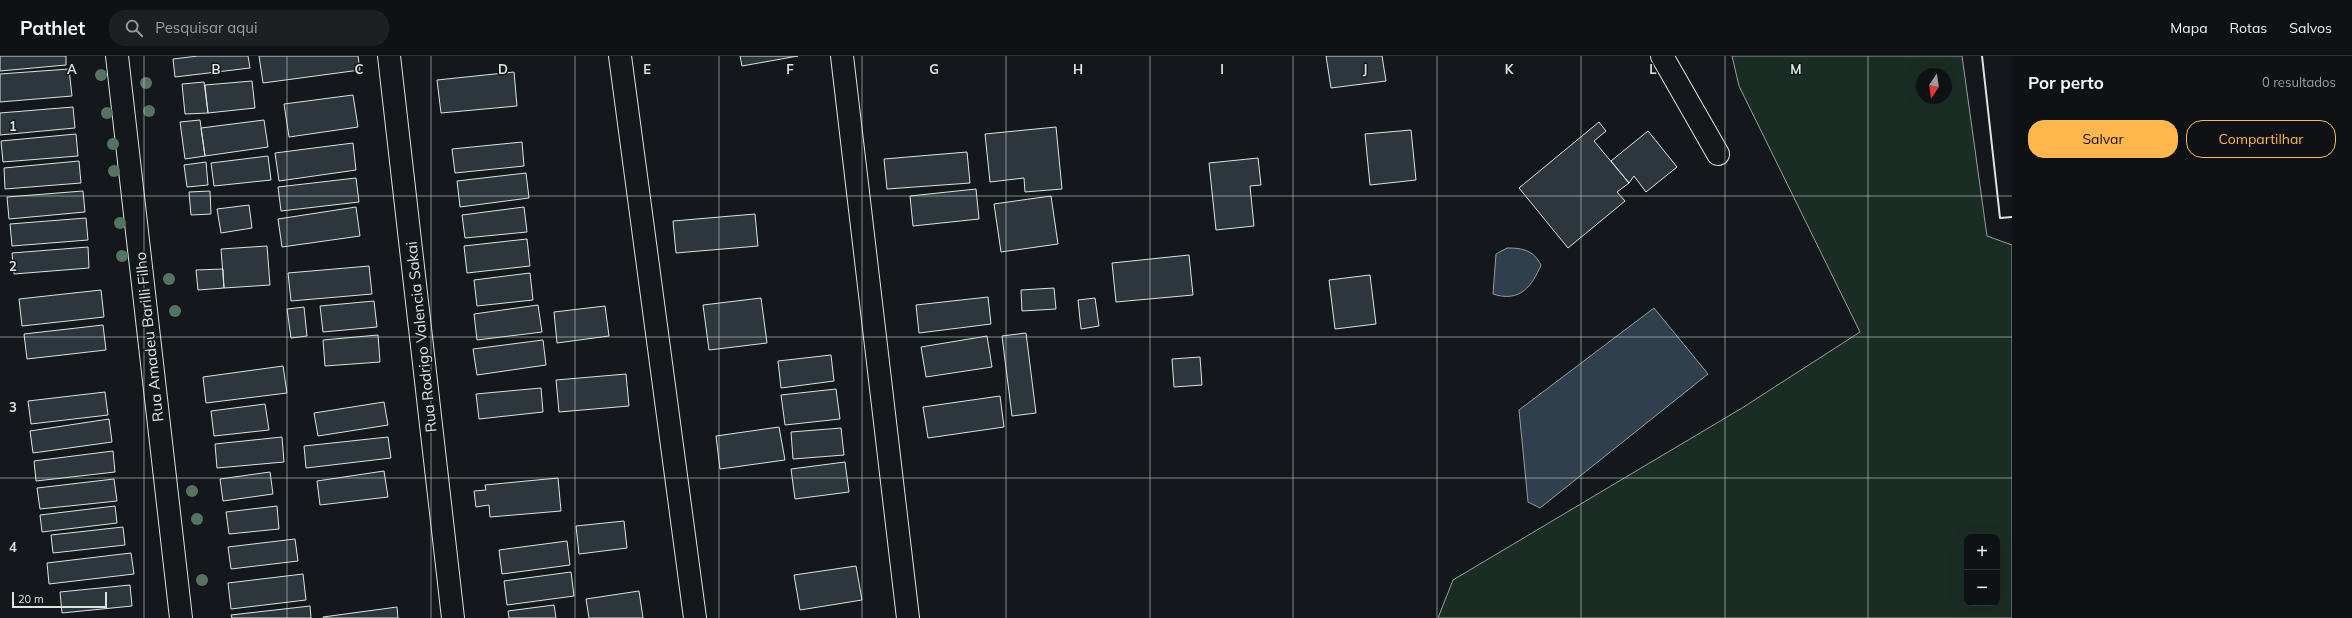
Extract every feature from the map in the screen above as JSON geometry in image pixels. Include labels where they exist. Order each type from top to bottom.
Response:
[{"type":"street","name":"Rua Amadeu Barilli Filho","points":[[118,56],[181,618]]},
{"type":"street","name":"Rua Rodrigo Valencia Sakai","points":[[389,56],[453,618]]},
{"type":"street","points":[[620,56],[695,618]]},
{"type":"street","points":[[842,56],[908,618]]},
{"type":"street","points":[[1662,56],[1718,154]]},
{"type":"green space","points":[[1732,56],[1962,56],[1987,236],[2012,245],[2012,618],[1438,618],[1453,580],[1742,408],[1860,332],[1739,86]]},
{"type":"water","points":[[1507,248],[1523,249],[1531,253],[1541,265],[1534,280],[1524,291],[1511,296],[1502,296],[1493,294],[1496,254]]},
{"type":"water","points":[[1654,308],[1708,374],[1540,508],[1528,502],[1519,410]]},
{"type":"building","points":[[0,56],[66,56],[66,65],[0,71]]},
{"type":"building","points":[[198,56],[248,56],[250,68],[175,77],[173,59]]},
{"type":"building","points":[[259,56],[358,56],[360,70],[263,83]]},
{"type":"building","points":[[740,56],[798,56],[742,66]]},
{"type":"building","points":[[1326,56],[1382,56],[1386,81],[1331,88]]},
{"type":"building","points":[[69,69],[72,96],[0,102],[0,74]]},
{"type":"building","points":[[514,72],[517,106],[441,113],[437,80]]},
{"type":"building","points":[[252,81],[255,108],[208,113],[205,85]]},
{"type":"building","points":[[204,82],[208,113],[185,114],[182,84]]},
{"type":"building","points":[[353,95],[358,127],[289,137],[284,104]]},
{"type":"building","points":[[73,107],[75,128],[0,135],[0,113]]},
{"type":"building","points":[[200,120],[205,156],[185,159],[180,122]]},
{"type":"building","points":[[264,120],[268,147],[205,156],[201,128]]},
{"type":"building","points":[[1599,122],[1606,131],[1594,141],[1629,183],[1617,192],[1625,201],[1568,248],[1519,188]]},
{"type":"building","points":[[1056,127],[1062,189],[1025,192],[1024,178],[990,182],[985,134]]},
{"type":"building","points":[[1411,130],[1416,180],[1370,185],[1365,134]]},
{"type":"building","points":[[1648,131],[1677,167],[1646,192],[1634,176],[1629,183],[1611,161]]},
{"type":"building","points":[[76,134],[78,156],[3,162],[1,141]]},
{"type":"building","points":[[522,142],[524,166],[455,173],[452,149]]},
{"type":"building","points":[[353,143],[356,170],[279,181],[275,153]]},
{"type":"building","points":[[967,152],[970,183],[887,189],[884,159]]},
{"type":"building","points":[[268,156],[271,180],[214,186],[211,163]]},
{"type":"building","points":[[1258,158],[1261,185],[1250,186],[1254,226],[1216,230],[1209,163]]},
{"type":"building","points":[[79,161],[81,183],[5,189],[4,168]]},
{"type":"building","points":[[206,162],[208,185],[187,187],[184,165]]},
{"type":"building","points":[[526,173],[529,198],[460,207],[457,181]]},
{"type":"building","points":[[356,178],[359,202],[281,211],[278,187]]},
{"type":"building","points":[[976,189],[979,219],[913,226],[910,196]]},
{"type":"building","points":[[83,191],[85,212],[9,219],[7,197]]},
{"type":"building","points":[[210,191],[211,214],[191,215],[189,192]]},
{"type":"building","points":[[1051,196],[1058,244],[1001,252],[994,204]]},
{"type":"building","points":[[249,205],[252,228],[221,233],[217,209]]},
{"type":"building","points":[[356,207],[360,236],[282,247],[278,219]]},
{"type":"building","points":[[524,207],[527,232],[465,238],[462,215]]},
{"type":"building","points":[[755,214],[758,246],[676,253],[673,221]]},
{"type":"building","points":[[86,218],[88,240],[12,246],[10,224]]},
{"type":"building","points":[[527,239],[530,266],[467,273],[464,246]]},
{"type":"building","points":[[267,246],[270,285],[224,288],[221,249]]},
{"type":"building","points":[[88,247],[89,268],[14,274],[12,253]]},
{"type":"building","points":[[1189,255],[1193,295],[1116,302],[1112,263]]},
{"type":"building","points":[[369,266],[372,294],[291,301],[288,273]]},
{"type":"building","points":[[223,269],[224,288],[198,290],[196,270]]},
{"type":"building","points":[[530,273],[533,300],[477,306],[474,280]]},
{"type":"building","points":[[1370,275],[1376,324],[1335,329],[1329,280]]},
{"type":"building","points":[[1054,288],[1056,309],[1022,311],[1021,290]]},
{"type":"building","points":[[101,290],[104,317],[22,326],[19,299]]},
{"type":"building","points":[[988,297],[991,324],[919,333],[916,305]]},
{"type":"building","points":[[761,298],[767,343],[709,350],[703,305]]},
{"type":"building","points":[[1095,298],[1099,326],[1081,329],[1078,300]]},
{"type":"building","points":[[374,301],[377,327],[323,332],[320,306]]},
{"type":"building","points":[[538,305],[542,332],[477,340],[474,314]]},
{"type":"building","points":[[605,306],[609,336],[557,343],[554,312]]},
{"type":"building","points":[[304,307],[307,336],[291,338],[287,309]]},
{"type":"building","points":[[103,325],[106,350],[27,359],[24,334]]},
{"type":"building","points":[[1026,333],[1036,413],[1012,416],[1002,336]]},
{"type":"building","points":[[378,335],[380,362],[325,366],[323,340]]},
{"type":"building","points":[[987,336],[992,367],[926,377],[921,347]]},
{"type":"building","points":[[543,340],[546,365],[477,375],[473,349]]},
{"type":"building","points":[[831,355],[834,381],[781,388],[778,361]]},
{"type":"building","points":[[1200,357],[1202,385],[1174,387],[1172,359]]},
{"type":"building","points":[[283,366],[287,393],[206,403],[203,377]]},
{"type":"building","points":[[626,374],[629,406],[559,412],[556,380]]},
{"type":"building","points":[[541,388],[543,412],[479,419],[476,394]]},
{"type":"building","points":[[836,389],[840,419],[785,425],[781,395]]},
{"type":"building","points":[[105,392],[108,415],[31,424],[28,401]]},
{"type":"building","points":[[1000,396],[1004,427],[928,438],[923,407]]},
{"type":"building","points":[[384,402],[388,425],[318,436],[314,413]]},
{"type":"building","points":[[265,404],[269,430],[214,436],[211,411]]},
{"type":"building","points":[[109,419],[112,442],[33,453],[30,431]]},
{"type":"building","points":[[779,427],[785,460],[720,469],[716,436]]},
{"type":"building","points":[[841,428],[844,455],[793,459],[791,432]]},
{"type":"building","points":[[282,437],[284,462],[217,468],[215,444]]},
{"type":"building","points":[[388,437],[391,458],[306,468],[304,446]]},
{"type":"building","points":[[113,451],[115,472],[36,481],[34,461]]},
{"type":"building","points":[[845,462],[849,492],[795,499],[791,469]]},
{"type":"building","points":[[384,471],[388,497],[320,505],[317,481]]},
{"type":"building","points":[[270,472],[273,494],[223,501],[220,479]]},
{"type":"building","points":[[558,478],[561,511],[490,517],[489,505],[476,507],[474,491],[486,490],[485,485]]},
{"type":"building","points":[[114,479],[117,501],[40,509],[37,488]]},
{"type":"building","points":[[115,506],[117,523],[42,532],[40,515]]},
{"type":"building","points":[[277,506],[279,529],[229,534],[226,512]]},
{"type":"building","points":[[624,521],[627,548],[579,554],[576,526]]},
{"type":"building","points":[[123,527],[125,545],[53,553],[51,535]]},
{"type":"building","points":[[295,539],[298,561],[231,569],[228,547]]},
{"type":"building","points":[[567,541],[570,565],[502,574],[499,550]]},
{"type":"building","points":[[131,553],[134,574],[49,584],[47,563]]},
{"type":"building","points":[[856,566],[862,600],[800,610],[794,575]]},
{"type":"building","points":[[571,572],[574,596],[507,605],[504,581]]},
{"type":"building","points":[[303,574],[306,600],[231,609],[228,583]]},
{"type":"building","points":[[130,585],[132,606],[62,613],[60,592]]},
{"type":"building","points":[[639,591],[643,618],[589,618],[586,599]]},
{"type":"building","points":[[554,605],[556,618],[509,618],[508,611]]},
{"type":"building","points":[[310,606],[311,618],[232,618],[231,615]]},
{"type":"building","points":[[397,607],[398,618],[323,618],[323,617]]},
{"type":"wall","points":[[1982,56],[2000,218],[2012,217]]}]
